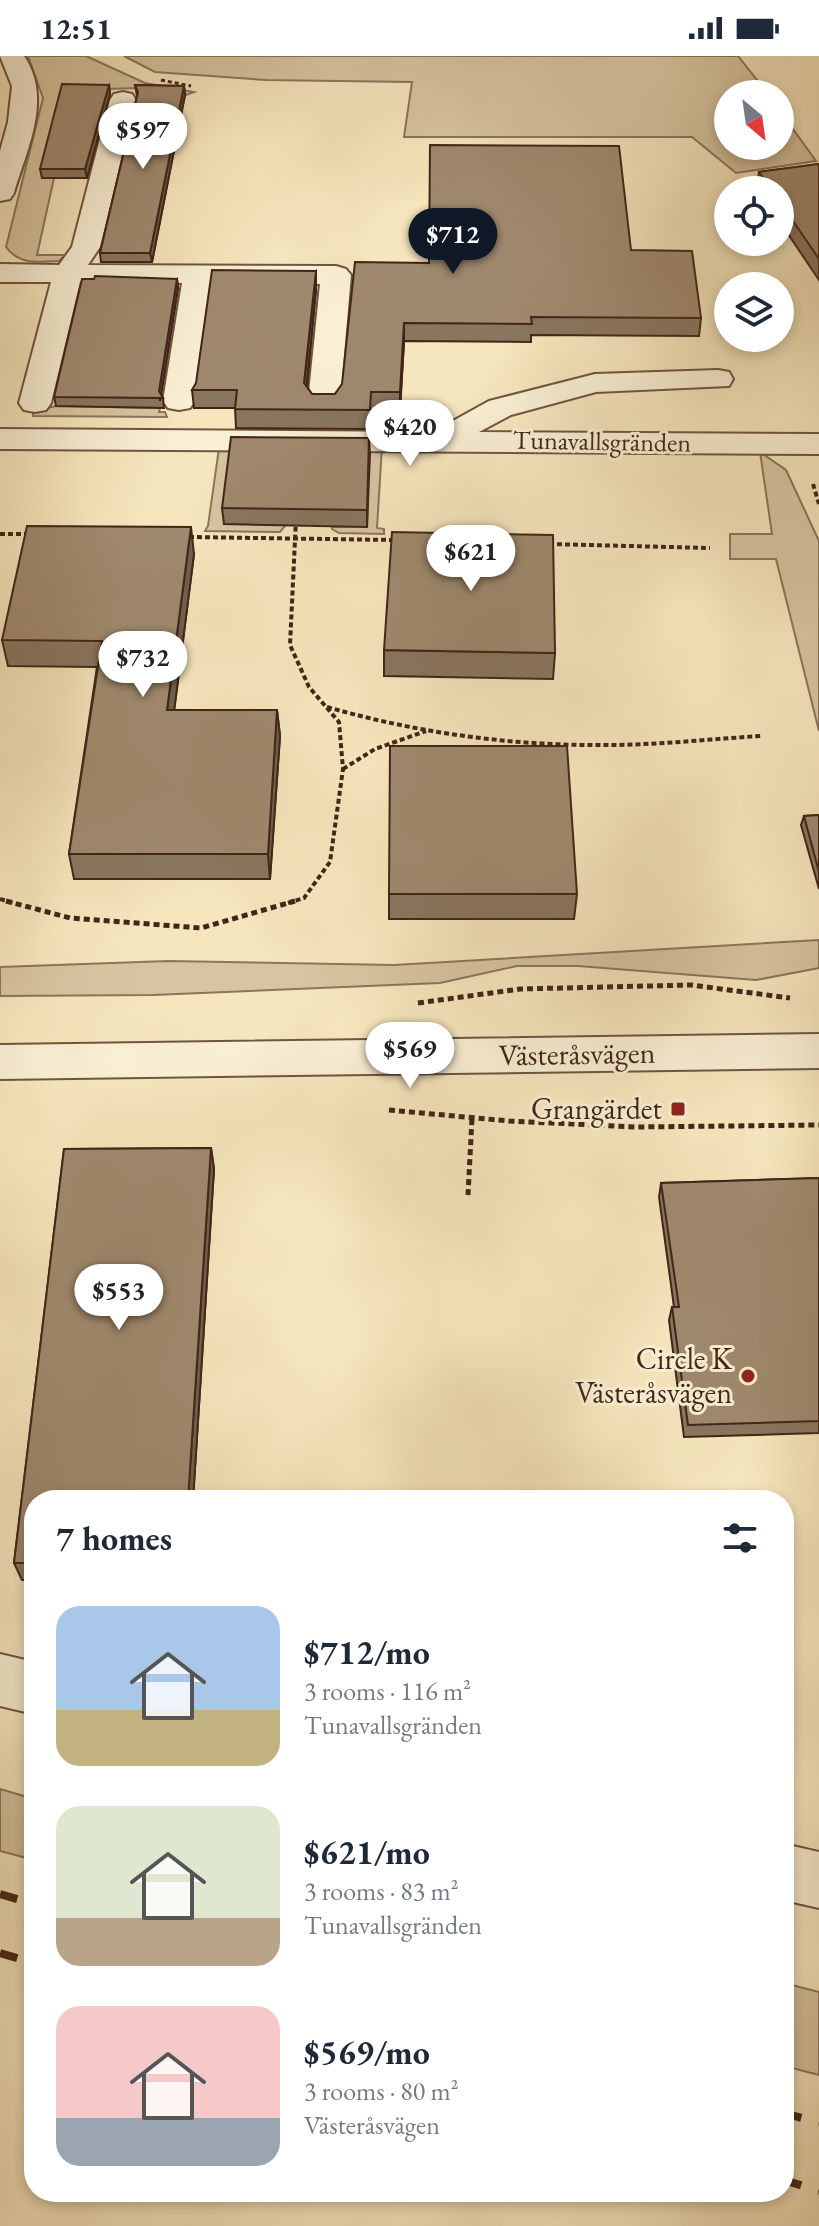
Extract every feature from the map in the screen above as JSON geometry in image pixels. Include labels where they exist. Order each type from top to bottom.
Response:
[{"type":"street","points":[[0,193],[26,103],[26,83],[18,63],[11,56]]},
{"type":"street","points":[[35,403],[68,273],[86,247],[123,100]]},
{"type":"street","points":[[0,273],[336,275],[324,402]]},
{"type":"street","points":[[179,401],[198,274]]},
{"type":"street","points":[[440,440],[500,408],[595,383],[718,379]]},
{"type":"street","name":"Tunavallsgränden","points":[[0,439],[819,444]]},
{"type":"street","name":"Västeråsvägen","points":[[0,1062],[819,1051]]},
{"type":"street","points":[[0,1680],[24,1686]]},
{"type":"street","points":[[794,1874],[819,1880]]},
{"type":"path","points":[[0,899],[70,918],[201,928],[304,898],[330,862],[343,769],[339,722],[309,687],[290,645],[294,538],[303,439]]},
{"type":"path","points":[[0,534],[31,534]]},
{"type":"path","points":[[186,537],[402,541]]},
{"type":"path","points":[[540,544],[710,548]]},
{"type":"path","points":[[326,707],[374,722],[427,731],[586,746],[761,736]]},
{"type":"path","points":[[343,769],[375,749],[427,731]]},
{"type":"path","points":[[411,1004],[520,989],[691,985],[797,998]]},
{"type":"path","points":[[381,1109],[472,1118],[636,1127],[819,1125]]},
{"type":"path","points":[[468,1195],[472,1118]]},
{"type":"shaded area","points":[[28,56],[86,56],[145,83],[194,92],[154,95],[143,88],[102,89],[42,178],[54,178],[37,255],[65,255],[59,261],[23,260],[6,247],[43,98]]},
{"type":"shaded area","points":[[124,56],[738,56],[757,80],[714,80],[714,155],[692,137],[404,137],[412,82],[266,80],[155,72]]},
{"type":"shaded area","points":[[794,130],[816,161],[736,173],[720,160],[794,160]]},
{"type":"shaded area","points":[[56,406],[160,408],[159,412],[165,412],[167,417],[33,416],[33,411]]},
{"type":"shaded area","points":[[382,447],[377,528],[384,529],[384,534],[339,533],[332,527],[367,526],[325,456]]},
{"type":"shaded area","points":[[219,448],[274,448],[224,524],[282,524],[285,526],[280,532],[205,531]]},
{"type":"shaded area","points":[[760,452],[786,470],[819,541],[819,731],[776,559],[730,559],[730,534],[772,534]]},
{"type":"shaded area","points":[[819,940],[819,968],[756,980],[578,966],[517,966],[440,983],[153,995],[0,996],[0,967],[168,961],[394,965]]},
{"type":"shaded area","points":[[0,1789],[24,1796],[24,1857],[0,1851]]},
{"type":"shaded area","points":[[794,1986],[819,1992],[819,2075],[794,2069]]},
{"type":"building","points":[[62,84],[109,85],[85,169],[40,169]]},
{"type":"building","points":[[135,85],[184,86],[150,253],[100,253],[138,92]]},
{"type":"building","points":[[430,145],[619,146],[631,250],[692,251],[701,318],[531,317],[532,324],[404,323],[400,392],[371,392],[370,410],[235,409],[237,390],[192,390],[196,383],[212,270],[316,271],[304,383],[312,394],[335,394],[342,384],[355,262],[429,263]]},
{"type":"building","points":[[819,164],[819,259],[794,222],[794,176],[762,176],[759,172]]},
{"type":"building","points":[[95,276],[177,279],[159,391],[163,398],[54,397],[82,279],[94,279]]},
{"type":"building","points":[[231,437],[369,438],[367,510],[222,508]]},
{"type":"building","points":[[27,526],[191,527],[167,710],[277,710],[268,854],[69,854],[102,641],[2,640]]},
{"type":"building","points":[[392,532],[553,535],[555,653],[384,650]]},
{"type":"building","points":[[390,746],[567,746],[577,894],[389,894]]},
{"type":"building","points":[[819,815],[819,872],[804,816]]},
{"type":"building","points":[[211,1148],[189,1490],[24,1490],[24,1563],[14,1563],[64,1149]]},
{"type":"building","points":[[819,1178],[819,1421],[688,1425],[672,1307],[679,1307],[661,1183]]},
{"type":"railway","points":[[0,1894],[24,1901]]},
{"type":"railway","points":[[0,1953],[24,1960]]},
{"type":"railway","points":[[794,2116],[819,2123]]},
{"type":"railway","points":[[794,2183],[819,2191]]},
{"type":"place","name":"Grangärdet","points":[[678,1109]]},
{"type":"place","name":"Circle K Västeråsvägen","points":[[748,1376]]}]
